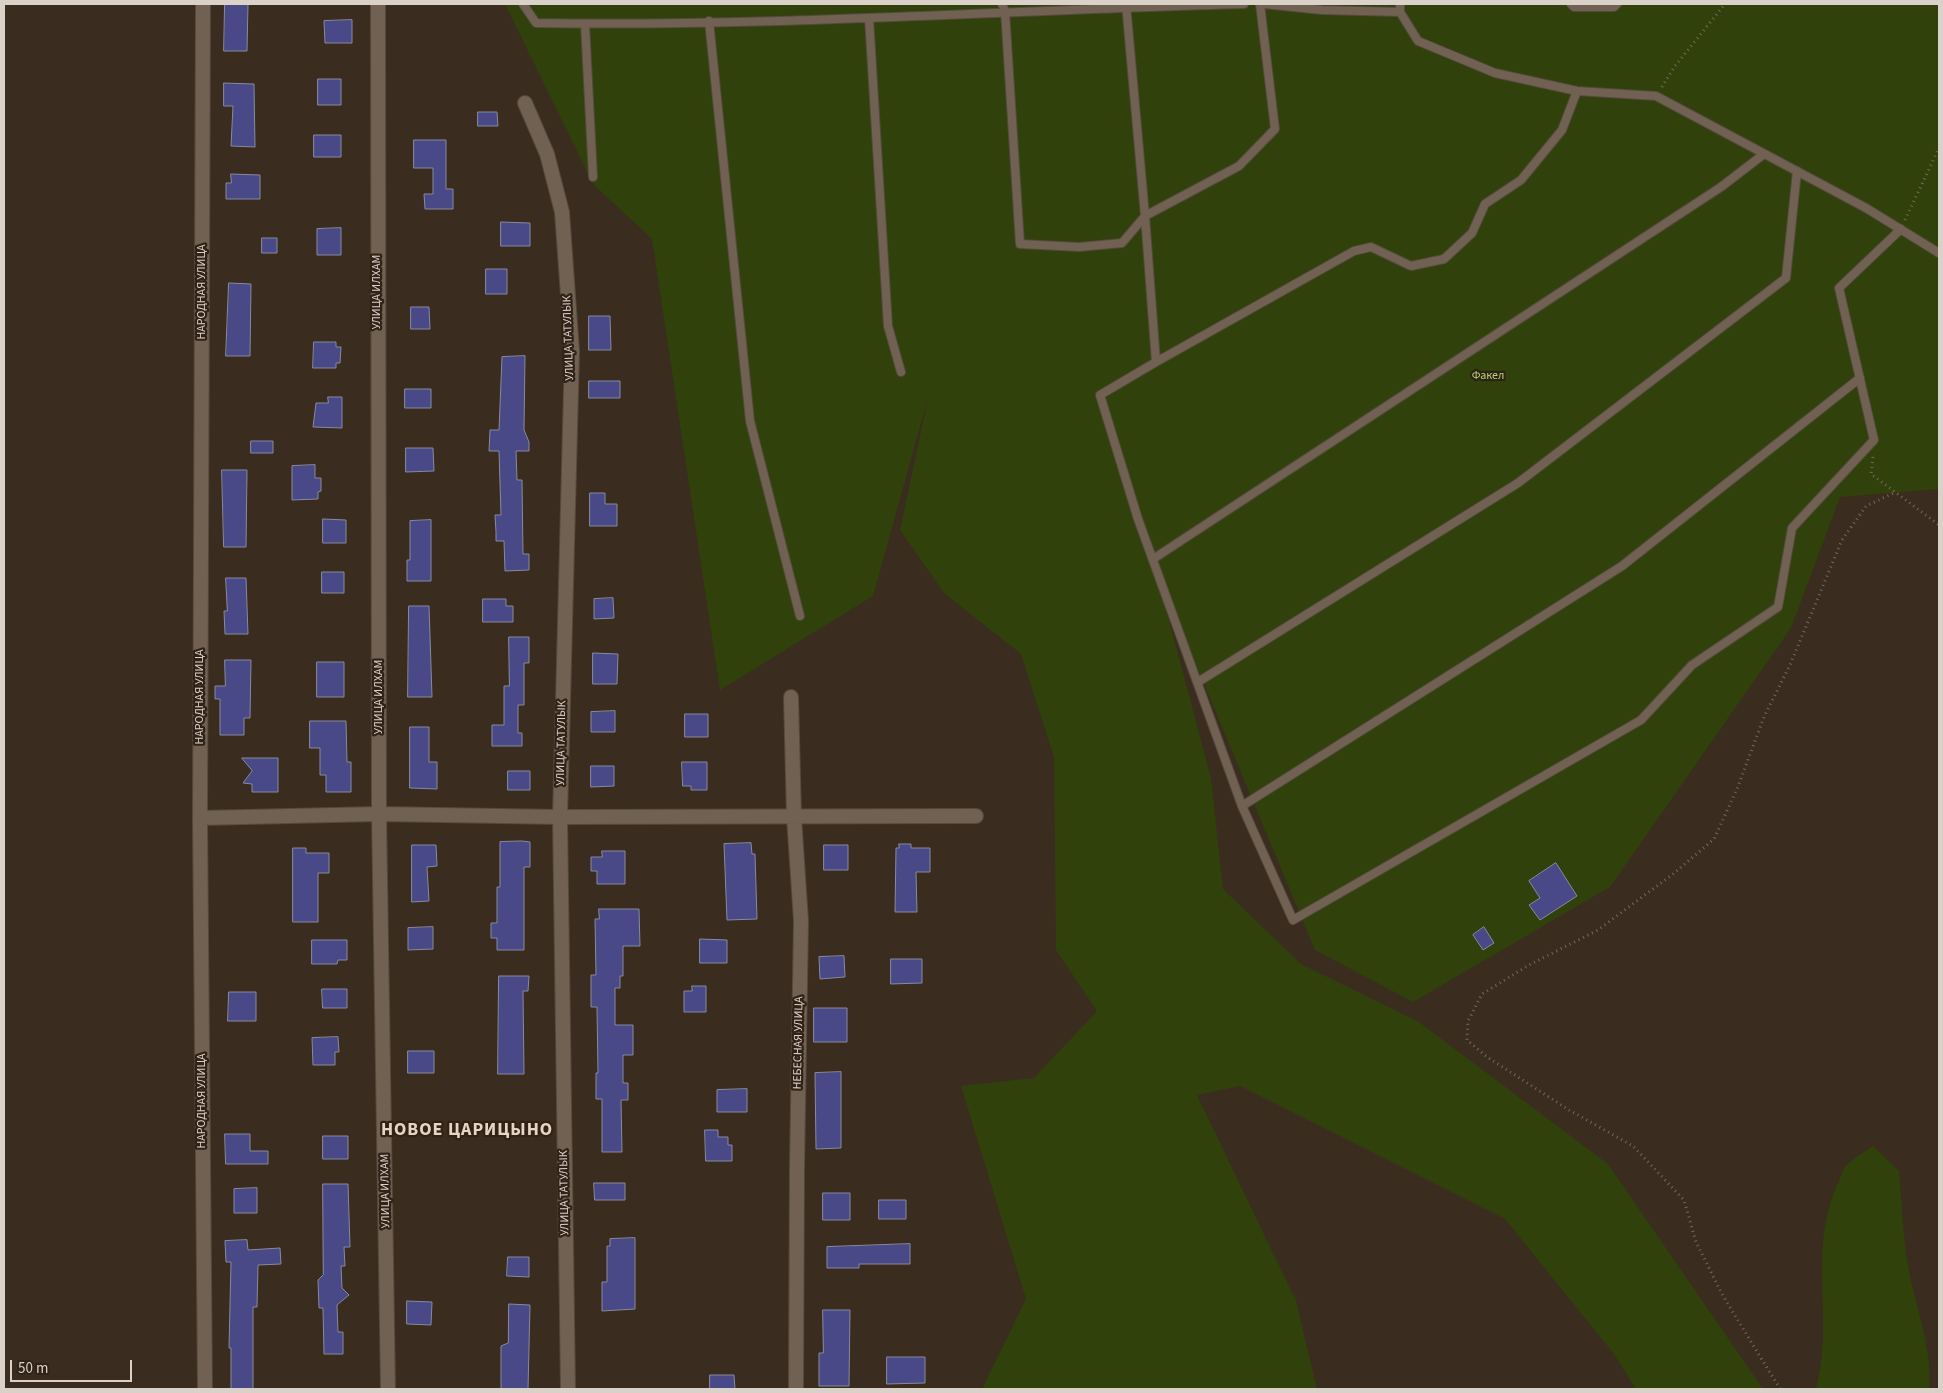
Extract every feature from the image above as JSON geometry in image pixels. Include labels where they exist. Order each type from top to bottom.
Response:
[{"type":"street","name":"НАРОДНАЯ УЛИЦА","points":[[203,4],[200,818],[205,1389]]},
{"type":"street","name":"УЛИЦА ИЛХАМ","points":[[378,4],[379,814],[388,1389]]},
{"type":"street","name":"УЛИЦА ТАТУЛЫК","points":[[525,103],[547,154],[562,212],[572,351],[560,817],[568,1389]]},
{"type":"street","name":"НЕБЕСНАЯ УЛИЦА","points":[[790,698],[794,817],[801,921],[796,1389]]},
{"type":"street","points":[[200,818],[379,814],[560,817],[976,816]]},
{"type":"lane","points":[[522,4],[536,23],[585,24],[869,18],[1003,8],[1244,4]]},
{"type":"lane","points":[[1003,8],[1020,244],[1079,247],[1122,243],[1145,216],[1239,166],[1275,128],[1260,4]]},
{"type":"lane","points":[[1264,4],[1322,10],[1400,8],[1418,41],[1495,73],[1577,91],[1656,96],[1901,229],[1939,253]]},
{"type":"lane","points":[[1571,4],[1574,7],[1615,5]]},
{"type":"lane","points":[[1126,5],[1156,362]]},
{"type":"lane","points":[[869,18],[888,326],[901,372]]},
{"type":"lane","points":[[709,21],[750,421],[800,616]]},
{"type":"lane","points":[[585,24],[592,177]]},
{"type":"lane","points":[[1577,91],[1562,130],[1521,180],[1485,204],[1472,233],[1444,259],[1411,266],[1371,247],[1354,251],[1100,394],[1153,559],[1242,806],[1293,920],[1641,720],[1692,664],[1778,607],[1792,528],[1874,440],[1840,288],[1901,229]]},
{"type":"lane","points":[[1153,559],[1721,187],[1764,154]]},
{"type":"lane","points":[[1198,682],[1518,483],[1786,278],[1796,171]]},
{"type":"lane","points":[[1242,806],[1622,566],[1860,378]]},
{"type":"path","points":[[1656,96],[1675,66],[1725,4]]},
{"type":"path","points":[[1901,229],[1939,148]]},
{"type":"path","points":[[1874,440],[1871,474],[1939,526]]},
{"type":"path","points":[[1780,1389],[1723,1296],[1696,1242],[1684,1200],[1633,1146],[1570,1110],[1487,1056],[1468,1040],[1468,1021],[1482,994],[1529,965],[1598,930],[1673,874],[1714,840],[1738,789],[1764,717],[1790,665],[1842,540],[1866,506],[1896,492]]},
{"type":"green space","name":"Факел","points":[[505,4],[1939,4],[1939,489],[1840,497],[1791,628],[1610,887],[1413,1002],[1315,950],[1154,564],[1211,778],[1223,889],[1301,964],[1419,1022],[1608,1164],[1763,1389],[1636,1389],[1614,1354],[1505,1219],[1240,1086],[1197,1095],[1296,1301],[1317,1389],[982,1389],[1026,1299],[961,1086],[1034,1078],[1097,1011],[1056,950],[1054,757],[1021,654],[944,593],[900,530],[928,398],[873,596],[720,690],[652,239],[593,184]]},
{"type":"green space","points":[[1873,1146],[1899,1171],[1907,1259],[1929,1360],[1929,1389],[1816,1389],[1823,1337],[1822,1261],[1828,1210],[1845,1167],[1854,1158]]},
{"type":"building","points":[[225,4],[248,4],[247,51],[224,51]]},
{"type":"building","points":[[352,20],[352,43],[325,43],[324,21]]},
{"type":"building","points":[[318,79],[341,79],[341,105],[318,105]]},
{"type":"building","points":[[224,83],[254,84],[255,147],[231,146],[233,106],[224,106]]},
{"type":"building","points":[[478,112],[497,112],[498,126],[478,126]]},
{"type":"building","points":[[314,135],[341,135],[341,157],[314,157]]},
{"type":"building","points":[[414,140],[446,140],[446,189],[453,189],[453,209],[425,209],[424,194],[433,194],[433,168],[414,168]]},
{"type":"building","points":[[231,174],[260,175],[260,199],[226,199],[226,183],[231,183]]},
{"type":"building","points":[[501,222],[530,223],[530,246],[501,246]]},
{"type":"building","points":[[341,228],[341,255],[317,255],[317,229]]},
{"type":"building","points":[[262,238],[277,238],[277,253],[262,253]]},
{"type":"building","points":[[486,269],[507,269],[507,294],[486,294]]},
{"type":"building","points":[[229,283],[251,284],[250,356],[226,356]]},
{"type":"building","points":[[411,307],[429,307],[430,329],[411,329]]},
{"type":"building","points":[[589,316],[610,316],[611,350],[589,350]]},
{"type":"building","points":[[314,342],[336,342],[336,347],[341,347],[340,363],[336,363],[336,368],[313,368]]},
{"type":"building","points":[[525,356],[524,430],[529,442],[529,451],[516,451],[517,480],[522,480],[523,554],[529,554],[529,570],[505,571],[504,541],[496,541],[495,515],[501,515],[499,451],[489,451],[490,430],[499,430],[502,357]]},
{"type":"building","points":[[589,381],[620,381],[620,398],[589,398]]},
{"type":"building","points":[[405,389],[431,389],[431,408],[405,408]]},
{"type":"building","points":[[328,397],[342,397],[342,428],[313,427],[316,403],[328,403]]},
{"type":"building","points":[[251,441],[273,441],[273,453],[251,453]]},
{"type":"building","points":[[406,448],[433,448],[434,471],[406,472]]},
{"type":"building","points":[[315,465],[315,478],[321,478],[321,491],[318,492],[318,499],[292,500],[292,466]]},
{"type":"building","points":[[222,470],[247,470],[246,547],[224,547]]},
{"type":"building","points":[[590,493],[605,493],[605,504],[617,504],[617,526],[590,526]]},
{"type":"building","points":[[323,519],[346,520],[346,543],[323,543]]},
{"type":"building","points":[[431,520],[431,581],[407,581],[407,560],[410,560],[410,521]]},
{"type":"building","points":[[322,572],[344,572],[344,593],[322,593]]},
{"type":"building","points":[[226,578],[246,578],[248,634],[225,634],[224,611],[227,611]]},
{"type":"building","points":[[613,598],[614,618],[594,619],[594,599]]},
{"type":"building","points":[[483,599],[506,599],[506,606],[513,606],[513,622],[483,622]]},
{"type":"building","points":[[409,606],[429,606],[432,697],[408,697]]},
{"type":"building","points":[[509,637],[529,637],[529,663],[524,663],[524,705],[518,705],[518,733],[522,733],[522,746],[492,746],[492,725],[504,725],[504,686],[509,686]]},
{"type":"building","points":[[593,653],[618,654],[617,684],[593,684]]},
{"type":"building","points":[[225,660],[251,660],[250,718],[244,718],[244,735],[220,735],[220,699],[215,699],[215,686],[225,686]]},
{"type":"building","points":[[317,662],[344,662],[344,697],[317,697]]},
{"type":"building","points":[[615,711],[615,732],[591,732],[591,712]]},
{"type":"building","points":[[685,714],[708,714],[708,737],[685,737]]},
{"type":"building","points":[[310,721],[346,721],[347,762],[351,762],[351,792],[326,792],[326,775],[320,775],[320,748],[310,748]]},
{"type":"building","points":[[410,727],[429,727],[429,762],[437,762],[437,789],[410,788]]},
{"type":"building","points":[[242,758],[278,758],[278,792],[252,792],[252,784],[243,783],[252,771]]},
{"type":"building","points":[[682,762],[707,762],[707,790],[691,790],[691,786],[683,786]]},
{"type":"building","points":[[591,766],[614,766],[614,786],[591,787]]},
{"type":"building","points":[[508,771],[530,771],[530,790],[508,790]]},
{"type":"building","points":[[500,842],[530,842],[530,867],[524,867],[524,950],[497,950],[497,938],[491,938],[491,923],[497,923],[497,887],[500,887]]},
{"type":"building","points":[[751,843],[752,854],[755,854],[757,919],[727,920],[724,844]]},
{"type":"building","points":[[899,844],[911,844],[911,848],[930,848],[930,872],[916,872],[917,912],[895,912],[896,848],[899,848]]},
{"type":"building","points":[[412,845],[436,845],[437,866],[427,867],[429,901],[412,902]]},
{"type":"building","points":[[824,845],[848,845],[848,870],[824,870]]},
{"type":"building","points":[[293,848],[306,848],[306,853],[329,853],[329,873],[318,873],[318,922],[293,922]]},
{"type":"building","points":[[602,851],[625,851],[625,884],[597,884],[597,871],[591,871],[591,857],[602,857]]},
{"type":"building","points":[[1556,863],[1577,896],[1540,920],[1529,905],[1540,898],[1529,881]]},
{"type":"building","points":[[599,909],[639,909],[640,946],[623,946],[623,976],[620,976],[620,988],[615,988],[615,1025],[633,1025],[633,1055],[623,1055],[623,1083],[628,1083],[628,1100],[621,1100],[622,1152],[602,1152],[602,1099],[596,1099],[596,1073],[598,1073],[597,1007],[591,1007],[591,975],[596,975],[595,919],[599,919]]},
{"type":"building","points":[[433,927],[433,949],[408,950],[408,928]]},
{"type":"building","points":[[1484,927],[1494,943],[1483,950],[1473,935]]},
{"type":"building","points":[[700,939],[727,940],[727,963],[700,963]]},
{"type":"building","points":[[312,940],[347,940],[347,960],[338,960],[337,964],[312,964]]},
{"type":"building","points":[[844,956],[845,977],[820,979],[819,957]]},
{"type":"building","points":[[891,959],[922,959],[922,983],[891,984]]},
{"type":"building","points":[[499,976],[529,976],[528,991],[523,991],[524,1074],[498,1074]]},
{"type":"building","points":[[692,986],[706,986],[706,1012],[684,1012],[684,991],[692,991]]},
{"type":"building","points":[[322,989],[347,989],[347,1008],[323,1008]]},
{"type":"building","points":[[229,992],[256,992],[256,1021],[228,1021]]},
{"type":"building","points":[[814,1008],[847,1008],[847,1042],[814,1042]]},
{"type":"building","points":[[338,1037],[339,1052],[335,1052],[335,1065],[313,1065],[312,1038]]},
{"type":"building","points":[[408,1051],[434,1051],[434,1073],[408,1073]]},
{"type":"building","points":[[841,1072],[841,1148],[816,1149],[815,1073]]},
{"type":"building","points":[[747,1089],[747,1112],[717,1112],[717,1090]]},
{"type":"building","points":[[705,1130],[718,1130],[718,1137],[728,1137],[728,1145],[732,1145],[732,1161],[706,1161]]},
{"type":"building","points":[[225,1134],[250,1134],[250,1151],[268,1151],[268,1164],[226,1164]]},
{"type":"building","points":[[323,1136],[348,1136],[348,1159],[323,1159]]},
{"type":"building","points":[[594,1183],[625,1183],[625,1200],[595,1200]]},
{"type":"building","points":[[323,1184],[348,1184],[350,1247],[344,1247],[345,1266],[341,1266],[342,1288],[349,1295],[337,1305],[338,1332],[343,1332],[343,1354],[324,1354],[323,1308],[319,1308],[318,1280],[323,1275]]},
{"type":"building","points":[[257,1188],[257,1213],[234,1213],[234,1189]]},
{"type":"building","points":[[823,1193],[850,1193],[850,1220],[823,1220]]},
{"type":"building","points":[[879,1200],[906,1200],[906,1219],[879,1219]]},
{"type":"building","points":[[635,1238],[635,1309],[602,1311],[602,1282],[607,1282],[607,1246],[610,1246],[610,1239]]},
{"type":"building","points":[[247,1240],[248,1250],[280,1248],[281,1264],[258,1265],[257,1307],[253,1307],[253,1389],[231,1389],[231,1348],[229,1348],[231,1262],[226,1262],[225,1241]]},
{"type":"building","points":[[910,1244],[910,1264],[859,1264],[859,1268],[827,1268],[827,1247]]},
{"type":"building","points":[[508,1257],[529,1257],[529,1277],[507,1276]]},
{"type":"building","points":[[407,1301],[432,1302],[431,1325],[407,1324]]},
{"type":"building","points":[[509,1304],[530,1305],[528,1389],[501,1389],[501,1346],[508,1343]]},
{"type":"building","points":[[823,1310],[850,1310],[849,1386],[819,1386],[819,1353],[823,1353]]},
{"type":"building","points":[[887,1357],[925,1357],[925,1383],[887,1384]]},
{"type":"building","points":[[710,1375],[734,1375],[735,1389],[710,1389]]},
{"type":"district","name":"НОВОЕ ЦАРИЦЫНО","points":[[467,1131]]}]
